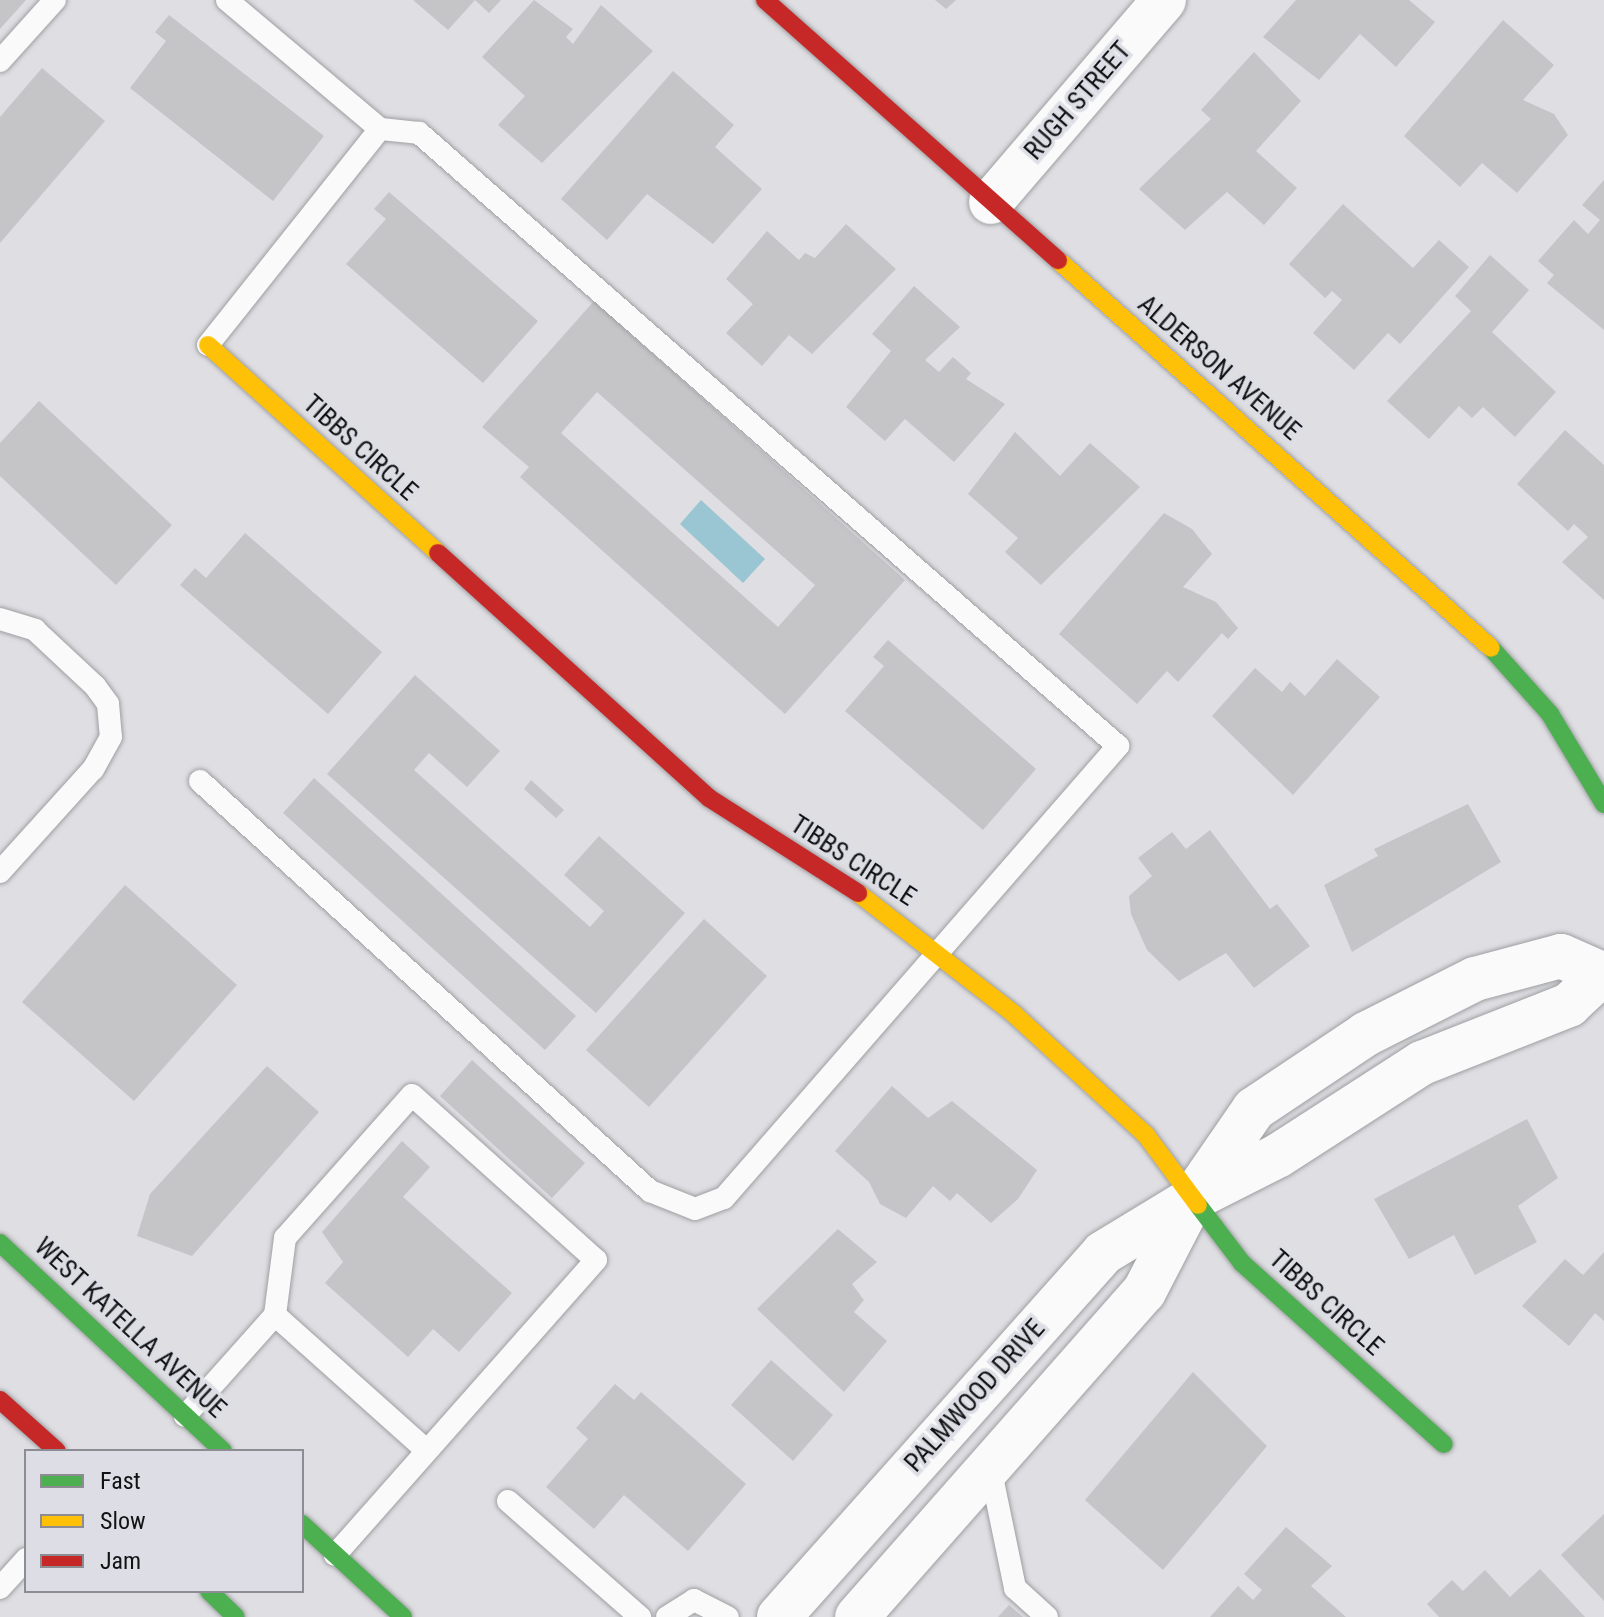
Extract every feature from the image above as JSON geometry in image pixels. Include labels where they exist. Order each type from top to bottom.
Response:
[{"type":"street","name":"ALDERSON AVENUE","points":[[765,0],[1503,657],[1550,714],[1604,804]]},
{"type":"street","name":"RUGH STREET","points":[[991,202],[1164,0]]},
{"type":"street","name":"TIBBS CIRCLE","points":[[208,345],[709,798],[939,950],[1146,1135],[1242,1263],[1444,1444]]},
{"type":"street","name":"PALMWOOD DRIVE","points":[[857,1617],[1144,1292],[1192,1199],[1254,1109],[1366,1034],[1521,964],[1561,956],[1602,976]]},
{"type":"street","name":"PALMWOOD DRIVE","points":[[779,1617],[1103,1253],[1192,1199]]},
{"type":"street","name":"WEST KATELLA AVENUE","points":[[0,1243],[221,1449]]},
{"type":"street","points":[[0,1400],[55,1449]]},
{"type":"street","points":[[304,1526],[403,1617]]},
{"type":"street","points":[[211,1593],[236,1617]]},
{"type":"lane","points":[[0,61],[55,0]]},
{"type":"lane","points":[[200,781],[650,1191],[679,1207],[724,1198],[1118,746],[419,133],[380,129],[227,0]]},
{"type":"lane","points":[[208,345],[380,129]]},
{"type":"lane","points":[[0,619],[35,630],[95,686],[108,704],[111,737],[93,769],[0,872]]},
{"type":"lane","points":[[185,1416],[275,1315],[285,1238],[412,1095],[596,1260],[335,1555]]},
{"type":"lane","points":[[275,1315],[426,1450]]},
{"type":"lane","points":[[989,1467],[1015,1588],[1047,1617]]},
{"type":"lane","points":[[508,1501],[640,1617]]},
{"type":"lane","points":[[0,1588],[24,1561]]},
{"type":"lane","points":[[667,1617],[694,1600],[728,1617]]},
{"type":"water","points":[[701,500],[765,559],[743,583],[680,524]]},
{"type":"building","points":[[0,0],[26,0],[0,29]]},
{"type":"building","points":[[413,0],[475,0],[448,30]]},
{"type":"building","points":[[475,0],[501,0],[489,13]]},
{"type":"building","points":[[534,0],[573,29],[566,37],[573,44],[601,5],[653,51],[542,163],[498,125],[525,96],[482,57]]},
{"type":"building","points":[[935,0],[956,0],[946,9]]},
{"type":"building","points":[[1296,0],[1409,0],[1435,22],[1396,67],[1360,34],[1319,80],[1263,37]]},
{"type":"building","points":[[169,15],[324,136],[273,201],[130,88],[166,41],[155,32]]},
{"type":"building","points":[[1503,20],[1554,65],[1523,100],[1554,114],[1568,135],[1517,193],[1482,163],[1460,187],[1404,136]]},
{"type":"building","points":[[1254,52],[1301,101],[1256,151],[1297,188],[1264,225],[1227,192],[1185,230],[1139,189],[1211,119],[1201,110]]},
{"type":"building","points":[[42,68],[105,121],[0,243],[0,117]]},
{"type":"building","points":[[673,71],[734,125],[715,147],[762,189],[713,244],[647,194],[607,240],[561,199]]},
{"type":"building","points":[[1604,180],[1604,330],[1547,283],[1554,275],[1538,261],[1574,220],[1588,234],[1600,220],[1582,205]]},
{"type":"building","points":[[389,192],[538,321],[483,383],[346,264],[386,219],[374,209]]},
{"type":"building","points":[[1343,204],[1413,268],[1439,240],[1469,267],[1400,344],[1388,333],[1354,370],[1313,333],[1342,300],[1332,291],[1325,298],[1289,264]]},
{"type":"building","points":[[846,224],[896,269],[812,354],[789,335],[762,366],[726,333],[753,304],[726,279],[767,231],[799,260],[805,253],[815,258]]},
{"type":"building","points":[[1490,255],[1529,290],[1492,332],[1556,392],[1515,437],[1483,407],[1472,418],[1459,406],[1429,439],[1387,401],[1471,311],[1455,296]]},
{"type":"building","points":[[914,286],[960,327],[925,360],[939,372],[953,357],[971,373],[966,379],[1005,404],[954,462],[905,419],[885,441],[846,407],[891,351],[872,334]]},
{"type":"building","points":[[594,301],[905,580],[785,714],[520,477],[529,467],[482,427]],"holes":[[[597,392],[815,585],[778,627],[561,433]]]},
{"type":"building","points":[[39,401],[172,525],[116,585],[0,476],[0,443]]},
{"type":"building","points":[[1565,430],[1604,465],[1604,600],[1562,562],[1588,537],[1574,524],[1568,531],[1517,484]]},
{"type":"building","points":[[1015,432],[1060,476],[1090,443],[1140,487],[1041,585],[1005,552],[1018,538],[968,494]]},
{"type":"building","points":[[1164,513],[1192,529],[1212,554],[1183,587],[1216,602],[1238,628],[1228,639],[1222,633],[1178,682],[1167,671],[1137,704],[1059,634]]},
{"type":"building","points":[[245,533],[382,652],[328,714],[180,585],[195,568],[206,578]]},
{"type":"building","points":[[888,640],[1036,769],[983,830],[845,711],[884,666],[873,657]]},
{"type":"building","points":[[1337,659],[1380,697],[1293,795],[1212,716],[1255,668],[1282,692],[1290,682],[1305,696]]},
{"type":"building","points":[[415,675],[500,751],[467,787],[429,753],[414,770],[590,927],[604,911],[564,875],[599,836],[685,913],[596,1013],[327,774]]},
{"type":"building","points":[[314,778],[576,1016],[545,1050],[283,813]]},
{"type":"building","points":[[531,780],[564,810],[556,818],[524,789]]},
{"type":"building","points":[[1468,804],[1501,862],[1352,952],[1324,885],[1378,856],[1374,849]]},
{"type":"building","points":[[1210,830],[1270,909],[1277,904],[1310,946],[1254,988],[1226,953],[1179,981],[1147,950],[1131,914],[1129,896],[1152,876],[1138,858],[1172,832],[1186,849]]},
{"type":"building","points":[[125,885],[237,985],[134,1101],[22,1002]]},
{"type":"building","points":[[704,919],[767,976],[649,1107],[586,1050]]},
{"type":"building","points":[[472,1060],[585,1163],[552,1198],[440,1096]]},
{"type":"building","points":[[267,1066],[319,1112],[192,1256],[137,1236],[150,1194]]},
{"type":"building","points":[[892,1086],[928,1118],[952,1101],[1037,1170],[1018,1199],[991,1223],[957,1193],[950,1201],[933,1186],[906,1218],[880,1204],[869,1182],[835,1151]]},
{"type":"building","points":[[1527,1119],[1558,1178],[1518,1206],[1537,1242],[1475,1275],[1454,1235],[1409,1259],[1374,1199]]},
{"type":"building","points":[[402,1141],[430,1167],[403,1197],[512,1293],[459,1352],[433,1329],[408,1357],[325,1283],[343,1262],[322,1232]]},
{"type":"building","points":[[838,1229],[877,1262],[852,1284],[864,1300],[854,1312],[887,1341],[844,1392],[757,1309]]},
{"type":"building","points":[[1604,1252],[1604,1321],[1595,1313],[1569,1346],[1522,1306],[1565,1259],[1583,1275]]},
{"type":"building","points":[[771,1360],[833,1415],[793,1461],[731,1405]]},
{"type":"building","points":[[1193,1372],[1267,1446],[1163,1570],[1085,1500]]},
{"type":"building","points":[[615,1384],[634,1400],[641,1392],[746,1484],[688,1551],[624,1495],[594,1529],[546,1487],[588,1439],[576,1428]]},
{"type":"building","points":[[1604,1514],[1604,1601],[1561,1555]]},
{"type":"building","points":[[1286,1527],[1332,1566],[1311,1586],[1346,1617],[1210,1617],[1238,1586],[1253,1600],[1262,1590],[1244,1574]]},
{"type":"building","points":[[1540,1569],[1585,1617],[1439,1617],[1427,1604],[1452,1580],[1463,1591],[1485,1570],[1510,1597]]},
{"type":"building","points":[[1009,1605],[1023,1617],[998,1617]]},
{"type":"traffic: fast","points":[[1491,648],[1550,714],[1604,804]]},
{"type":"traffic: fast","points":[[1198,1205],[1242,1263],[1444,1444]]},
{"type":"traffic: fast","points":[[0,1243],[221,1449]]},
{"type":"traffic: fast","points":[[304,1526],[403,1617]]},
{"type":"traffic: fast","points":[[211,1593],[236,1617]]},
{"type":"traffic: slow","points":[[1058,260],[1491,648]]},
{"type":"traffic: slow","points":[[208,345],[438,553]]},
{"type":"traffic: slow","points":[[858,893],[1015,1015],[1146,1135],[1198,1205]]},
{"type":"traffic: jam","points":[[765,0],[1058,260]]},
{"type":"traffic: jam","points":[[438,553],[709,798],[858,893]]},
{"type":"traffic: jam","points":[[0,1400],[55,1449]]}]
